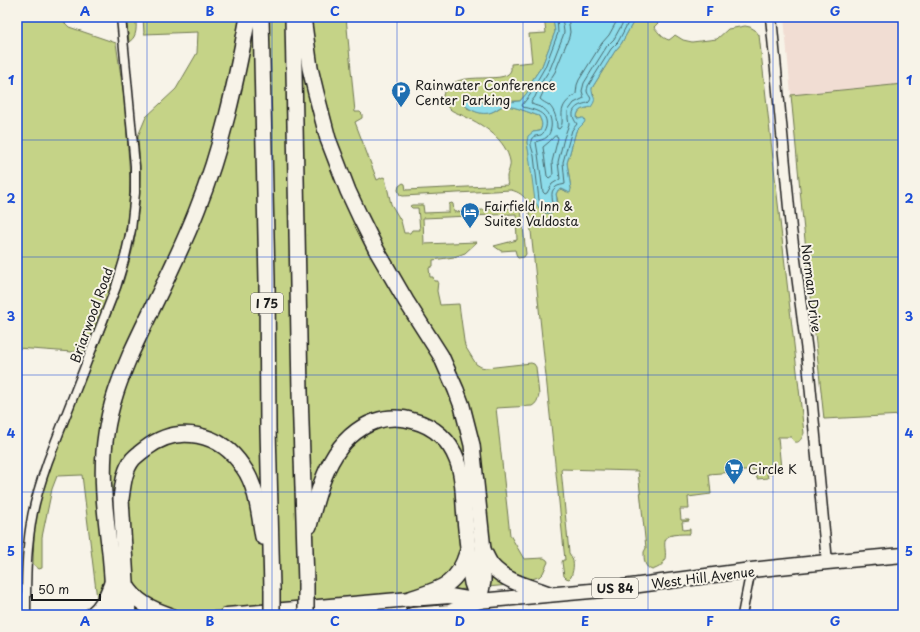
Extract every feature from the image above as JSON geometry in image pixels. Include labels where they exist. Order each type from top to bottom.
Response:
[{"type":"highway","points":[[128,615],[104,501],[103,467],[106,432],[123,372],[186,237],[207,183],[225,125],[248,17]]},
{"type":"highway","name":"I 75","points":[[261,17],[272,615]]},
{"type":"highway","name":"I 75","points":[[294,17],[300,392],[306,615]]},
{"type":"highway","points":[[303,17],[310,68],[316,93],[328,139],[348,191],[377,251],[440,356],[460,400],[472,445],[475,550],[461,570],[448,584],[434,591],[410,599]]},
{"type":"highway","points":[[304,542],[321,483],[330,463],[345,440],[356,431],[377,420],[400,418],[418,422],[441,435],[448,443],[458,460],[475,550],[483,581],[479,601]]},
{"type":"highway","points":[[116,615],[120,582],[121,499],[124,476],[133,459],[148,447],[166,437],[176,435],[185,434],[206,437],[214,440],[229,450],[243,466],[252,485],[259,512],[272,589]]},
{"type":"highway","points":[[475,550],[502,575],[512,581],[549,594]]},
{"type":"highway","name":"West Hill Avenue","points":[[412,615],[449,612],[479,601],[607,589],[751,570],[903,555]]},
{"type":"highway","points":[[92,615],[120,582]]},
{"type":"highway","points":[[120,582],[141,603],[169,615]]},
{"type":"highway","name":"West Hill Avenue","points":[[227,615],[450,596],[479,601]]},
{"type":"street","name":"Briarwood Road","points":[[26,615],[28,544],[38,490],[116,287],[131,230],[135,193],[135,166],[122,17]]},
{"type":"street","name":"Norman Drive","points":[[772,17],[791,229],[808,352],[827,562]]},
{"type":"street","points":[[742,615],[751,570]]},
{"type":"shaded area","points":[[784,17],[903,17],[903,84],[791,95]]},
{"type":"green space","points":[[17,17],[59,17],[69,27],[116,43],[125,104],[130,179],[129,207],[123,249],[103,310],[87,350],[72,352],[17,348]]},
{"type":"green space","points":[[126,17],[136,17],[135,34],[129,42]]},
{"type":"green space","points":[[143,17],[346,17],[355,112],[360,112],[362,114],[362,118],[355,122],[377,180],[383,177],[385,178],[391,204],[401,221],[404,233],[410,233],[412,230],[420,230],[418,208],[412,208],[410,206],[412,205],[423,205],[424,213],[449,212],[449,204],[452,203],[454,212],[512,208],[513,201],[521,210],[526,254],[524,257],[518,258],[515,250],[501,251],[494,246],[517,240],[516,214],[423,218],[424,244],[477,242],[465,253],[454,257],[433,260],[433,266],[429,268],[430,277],[433,277],[434,281],[438,281],[437,291],[440,305],[459,304],[465,346],[476,364],[486,368],[531,363],[536,367],[539,395],[535,404],[532,406],[496,408],[510,535],[524,559],[544,558],[547,560],[548,562],[543,573],[539,577],[509,585],[358,599],[165,615],[99,615],[82,475],[57,476],[52,489],[42,537],[42,568],[39,569],[33,564],[34,534],[38,504],[45,480],[123,283],[133,248],[139,207],[140,173],[138,136],[146,117],[176,89],[197,53],[198,32],[144,34]]},
{"type":"green space","points":[[544,17],[553,17],[555,32],[542,66],[533,79],[527,93],[520,101],[481,102],[473,98],[467,108],[477,112],[487,113],[502,106],[509,106],[539,116],[542,127],[540,131],[533,132],[527,142],[539,208],[545,213],[551,213],[558,202],[556,194],[558,190],[562,189],[567,192],[571,189],[567,163],[576,131],[584,123],[582,118],[577,118],[578,113],[581,109],[588,108],[594,94],[591,91],[592,88],[621,44],[636,17],[659,17],[659,22],[654,27],[662,37],[669,40],[675,35],[683,40],[692,42],[717,39],[728,29],[745,26],[755,30],[759,35],[804,433],[798,442],[795,442],[791,437],[778,437],[781,469],[771,470],[772,474],[767,474],[768,478],[757,479],[756,470],[709,474],[711,494],[688,497],[689,509],[680,509],[681,520],[689,520],[682,522],[683,530],[690,529],[690,533],[669,536],[665,543],[664,563],[652,570],[647,567],[644,560],[644,552],[646,548],[638,471],[561,469],[569,553],[573,565],[571,577],[569,579],[564,576],[562,562],[565,560],[528,202],[521,194],[511,190],[403,196],[400,195],[398,190],[399,186],[403,183],[405,184],[406,190],[508,185],[507,176],[510,161],[504,146],[487,129],[473,120],[450,109],[442,99],[446,88],[455,82],[465,79],[499,77],[507,75],[511,70],[511,64],[532,62],[529,34],[546,33]]},
{"type":"green space","points":[[903,84],[903,415],[824,419],[791,95]]},
{"type":"water","points":[[553,17],[636,17],[621,44],[592,88],[595,99],[591,107],[578,112],[577,118],[584,118],[585,121],[576,131],[567,163],[571,189],[570,193],[562,189],[558,190],[556,194],[557,202],[555,209],[551,213],[545,213],[539,208],[535,201],[527,142],[528,136],[533,132],[540,131],[542,127],[539,116],[509,106],[500,107],[490,113],[481,113],[473,111],[462,103],[463,100],[469,98],[485,103],[520,101],[527,93],[533,79],[542,66],[555,32]]},
{"type":"place","name":"Rainwater Conference Center Parking","points":[[401,108]]},
{"type":"place","name":"Fairfield Inn & Suites Valdosta","points":[[470,229]]},
{"type":"place","name":"Circle K","points":[[734,485]]}]
